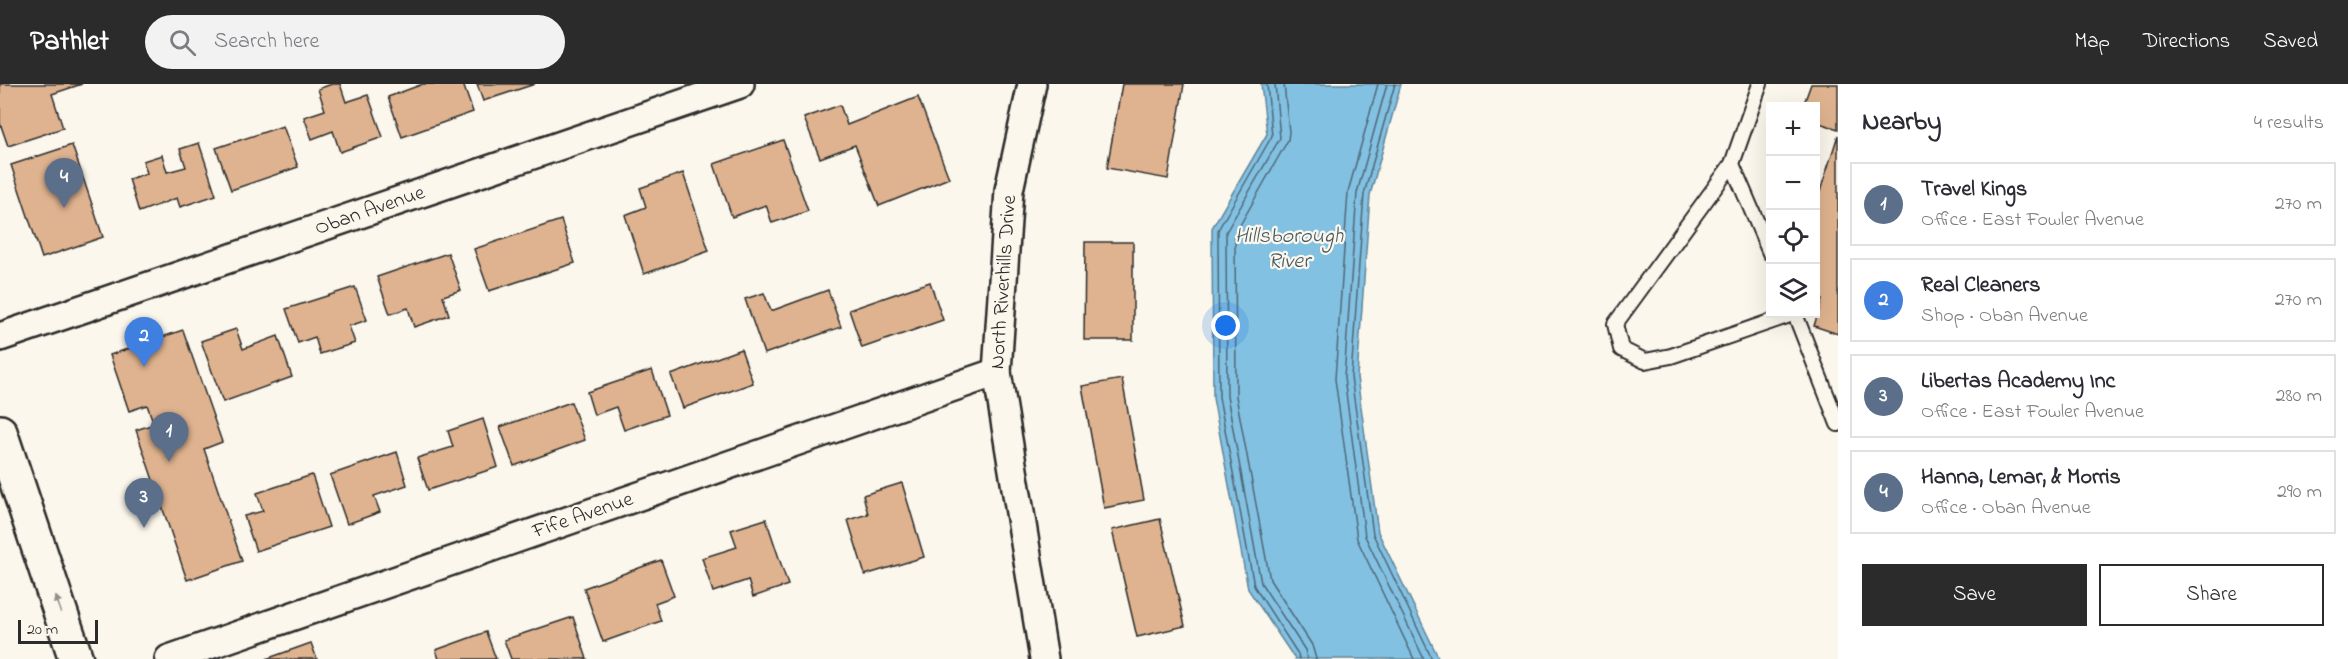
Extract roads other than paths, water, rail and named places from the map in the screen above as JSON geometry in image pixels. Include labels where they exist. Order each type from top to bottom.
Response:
[{"type":"main road","points":[[0,432],[76,659]]},
{"type":"street","name":"Oban Avenue","points":[[0,337],[105,295],[740,84]]},
{"type":"street","name":"North Riverhills Drive","points":[[1032,84],[1010,190],[997,372],[1044,659]]},
{"type":"street","name":"Fife Avenue","points":[[169,659],[997,372]]},
{"type":"lane","points":[[1760,84],[1732,164],[1615,324],[1621,349],[1645,362],[1671,356],[1782,318]]},
{"type":"lane","points":[[1732,164],[1766,244]]},
{"type":"lane","points":[[1796,318],[1838,424]]},
{"type":"water","name":"Hillsborough River","points":[[1261,84],[1401,84],[1370,195],[1357,377],[1378,532],[1439,659],[1295,659],[1248,589],[1213,398],[1212,228],[1267,134]]},
{"type":"place","name":"Hanna, Lemar, & Morris","points":[[64,208]]},
{"type":"place","name":"Real Cleaners","points":[[144,367]]},
{"type":"place","name":"Travel Kings","points":[[169,462]]},
{"type":"place","name":"Libertas Academy Inc","points":[[144,528]]}]
